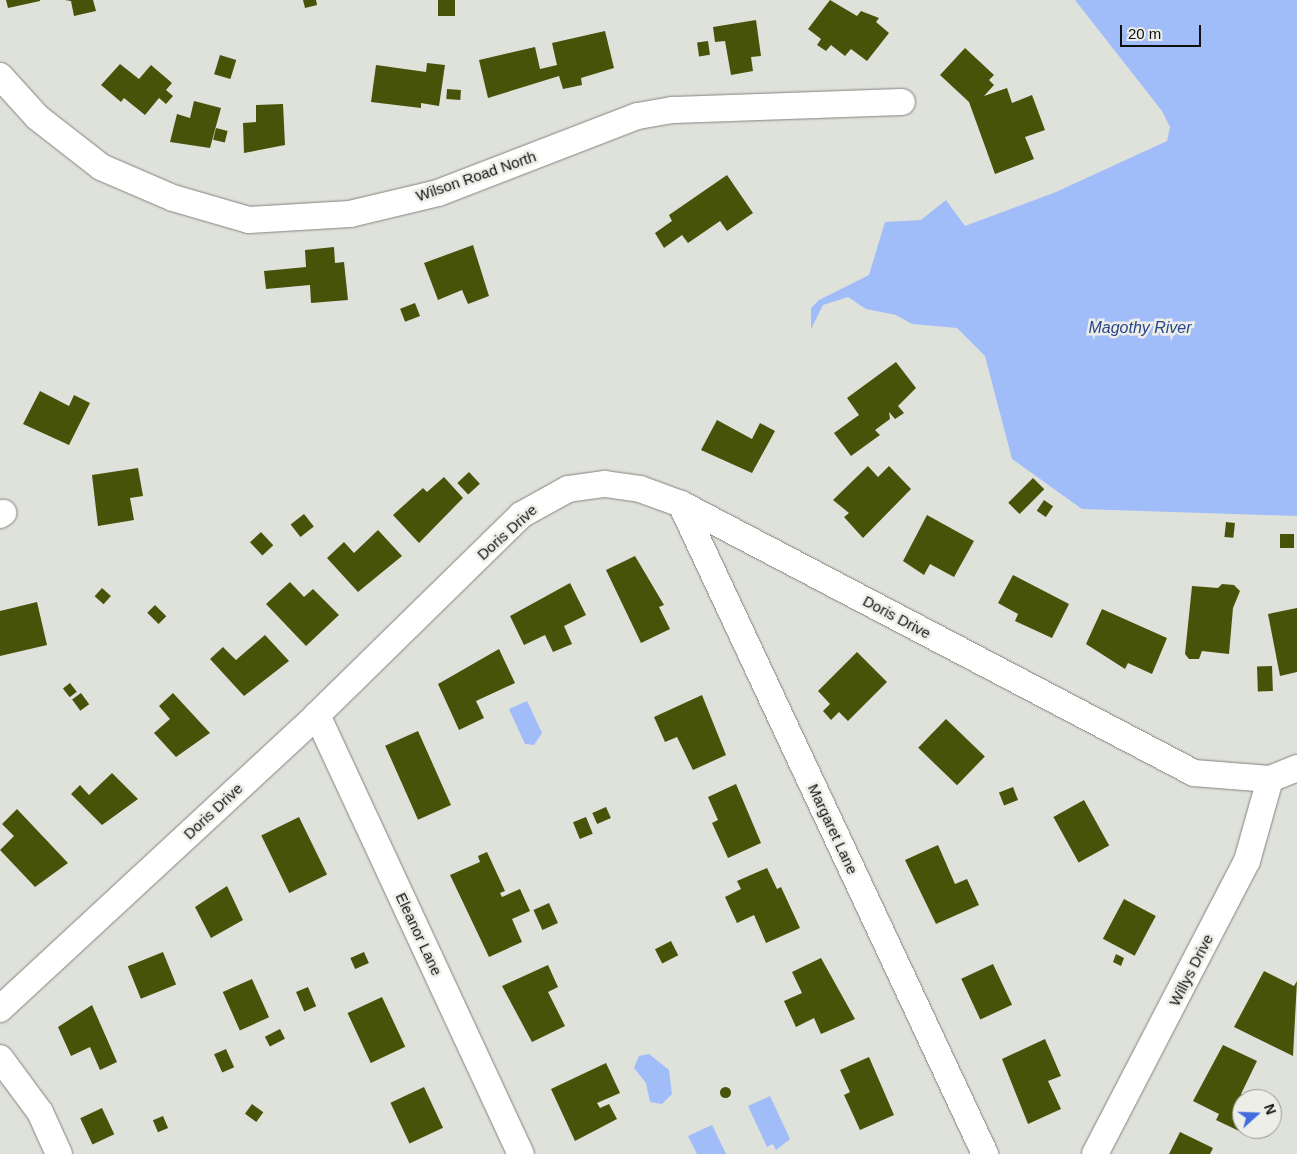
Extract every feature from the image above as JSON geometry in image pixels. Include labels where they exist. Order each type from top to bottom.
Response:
[{"type":"street","name":"Wilson Road North","points":[[0,76],[37,117],[101,167],[173,198],[249,220],[350,214],[438,193],[638,116],[673,110],[902,102]]},
{"type":"street","name":"Doris Drive","points":[[0,1009],[317,715],[521,515],[545,500],[568,489],[605,484],[640,489],[681,504],[1194,773],[1270,779],[1297,768]]},
{"type":"street","name":"Margaret Lane","points":[[681,504],[986,1154]]},
{"type":"street","name":"Eleanor Lane","points":[[317,715],[521,1154]]},
{"type":"street","name":"Willys Drive","points":[[1095,1154],[1247,861],[1270,779]]},
{"type":"street","points":[[0,1058],[40,1112],[59,1154]]},
{"type":"water","name":"Magothy River","points":[[1075,0],[1297,0],[1297,516],[1082,509],[1012,459],[985,356],[957,328],[912,324],[896,315],[866,309],[848,297],[823,305],[811,329],[811,308],[819,300],[869,275],[885,222],[921,220],[946,200],[965,226],[1056,192],[1167,141],[1170,127],[1162,111]]},
{"type":"water","points":[[527,701],[542,733],[534,745],[525,744],[509,709]]},
{"type":"water","points":[[649,1054],[669,1070],[672,1094],[662,1104],[650,1102],[646,1083],[634,1068],[639,1056]]},
{"type":"water","points":[[770,1096],[790,1139],[776,1150],[773,1144],[767,1147],[748,1106]]},
{"type":"water","points":[[712,1125],[726,1154],[697,1154],[688,1136]]},
{"type":"building","points":[[6,0],[40,0],[40,1],[8,8]]},
{"type":"building","points":[[65,0],[93,0],[96,11],[74,16],[71,1]]},
{"type":"building","points":[[303,0],[316,0],[317,5],[305,8]]},
{"type":"building","points":[[438,0],[455,0],[455,16],[438,16]]},
{"type":"building","points":[[830,0],[857,16],[861,11],[879,18],[876,22],[889,33],[867,61],[851,49],[845,56],[831,45],[826,51],[817,45],[821,39],[808,29]]},
{"type":"building","points":[[756,20],[761,56],[751,57],[753,71],[731,75],[725,41],[715,42],[713,27]]},
{"type":"building","points":[[605,31],[614,68],[581,78],[582,85],[563,89],[559,76],[488,98],[479,60],[535,47],[540,69],[557,65],[552,43]]},
{"type":"building","points":[[708,41],[710,55],[699,56],[697,43]]},
{"type":"building","points":[[965,48],[994,75],[989,80],[994,85],[984,96],[1007,88],[1012,103],[1032,95],[1045,130],[1025,137],[1034,159],[995,174],[969,102],[940,75]]},
{"type":"building","points":[[220,55],[236,60],[230,79],[214,74]]},
{"type":"building","points":[[427,63],[445,65],[439,106],[421,103],[421,108],[371,102],[376,65],[426,72]]},
{"type":"building","points":[[120,64],[139,79],[151,65],[172,83],[166,90],[173,96],[166,104],[159,98],[145,115],[124,98],[121,102],[101,85]]},
{"type":"building","points":[[447,89],[461,90],[460,100],[446,99]]},
{"type":"building","points":[[194,101],[221,108],[210,148],[170,142],[177,114],[190,118]]},
{"type":"building","points":[[283,104],[285,145],[244,153],[243,123],[256,122],[256,105]]},
{"type":"building","points":[[216,128],[228,131],[225,143],[213,140]]},
{"type":"building","points":[[727,175],[753,213],[727,231],[720,221],[688,243],[682,235],[664,248],[655,233],[672,221],[669,215]]},
{"type":"building","points":[[473,245],[489,296],[468,304],[462,290],[438,300],[424,263]]},
{"type":"building","points":[[334,247],[335,263],[344,262],[348,300],[311,303],[310,285],[266,289],[264,271],[306,267],[305,250]]},
{"type":"building","points":[[415,303],[420,316],[405,322],[400,309]]},
{"type":"building","points":[[896,362],[916,388],[898,406],[904,413],[895,419],[889,412],[890,419],[875,430],[880,435],[851,456],[834,433],[859,415],[847,398]]},
{"type":"building","points":[[40,391],[69,406],[74,395],[90,403],[69,445],[23,424]]},
{"type":"building","points":[[717,420],[752,439],[760,423],[775,431],[752,473],[701,450]]},
{"type":"building","points":[[868,466],[878,477],[889,466],[911,489],[863,538],[844,517],[849,513],[833,500]]},
{"type":"building","points":[[138,468],[143,496],[130,498],[134,520],[98,526],[92,475]]},
{"type":"building","points":[[469,472],[480,484],[468,495],[457,483]]},
{"type":"building","points":[[444,477],[463,498],[419,543],[393,515],[423,488],[427,492]]},
{"type":"building","points":[[1033,478],[1044,489],[1020,514],[1008,503]]},
{"type":"building","points":[[1044,500],[1053,506],[1046,517],[1037,511]]},
{"type":"building","points":[[304,514],[314,527],[300,537],[291,524]]},
{"type":"building","points":[[927,515],[974,541],[954,577],[930,564],[924,575],[903,561]]},
{"type":"building","points":[[1226,522],[1235,523],[1233,538],[1224,537]]},
{"type":"building","points":[[378,530],[402,556],[358,592],[327,558],[344,542],[354,553]]},
{"type":"building","points":[[261,532],[273,545],[262,555],[250,542]]},
{"type":"building","points":[[1280,534],[1294,534],[1294,548],[1280,548]]},
{"type":"building","points":[[635,556],[664,605],[659,607],[670,629],[641,643],[606,570]]},
{"type":"building","points":[[1013,575],[1069,604],[1052,638],[1015,621],[1018,614],[998,603]]},
{"type":"building","points":[[290,582],[304,597],[313,589],[339,615],[306,646],[266,604]]},
{"type":"building","points":[[570,583],[586,615],[564,626],[572,644],[553,652],[545,635],[524,645],[510,616]]},
{"type":"building","points":[[1222,584],[1234,585],[1240,591],[1233,608],[1229,654],[1202,651],[1199,659],[1189,659],[1185,654],[1192,586],[1218,588]]},
{"type":"building","points":[[102,588],[111,596],[104,604],[95,596]]},
{"type":"building","points":[[37,602],[47,645],[0,656],[0,611]]},
{"type":"building","points":[[155,605],[166,616],[159,624],[147,613]]},
{"type":"building","points":[[1297,608],[1297,672],[1280,676],[1268,614]]},
{"type":"building","points":[[1102,609],[1167,638],[1152,674],[1128,663],[1125,669],[1086,644]]},
{"type":"building","points":[[265,635],[289,661],[244,696],[210,659],[223,647],[236,660]]},
{"type":"building","points":[[499,649],[515,683],[476,701],[484,718],[459,730],[438,684]]},
{"type":"building","points":[[857,652],[887,682],[848,721],[839,712],[831,720],[823,711],[830,704],[818,691]]},
{"type":"building","points":[[1272,666],[1273,691],[1258,692],[1257,667]]},
{"type":"building","points":[[70,683],[77,692],[70,697],[63,689]]},
{"type":"building","points":[[81,693],[89,704],[80,711],[72,699]]},
{"type":"building","points":[[173,693],[210,733],[176,757],[154,733],[170,719],[159,706]]},
{"type":"building","points":[[702,695],[726,755],[693,770],[677,737],[665,742],[654,717]]},
{"type":"building","points":[[946,719],[985,757],[957,785],[918,748]]},
{"type":"building","points":[[418,731],[451,805],[418,820],[385,746]]},
{"type":"building","points":[[112,773],[138,799],[102,825],[71,794],[80,785],[89,795]]},
{"type":"building","points":[[736,784],[761,843],[728,858],[712,823],[718,820],[708,797]]},
{"type":"building","points":[[1013,787],[1018,800],[1004,805],[999,792]]},
{"type":"building","points":[[1084,800],[1109,845],[1079,862],[1053,817]]},
{"type":"building","points":[[606,807],[611,818],[597,824],[592,813]]},
{"type":"building","points":[[17,809],[68,863],[35,887],[0,850],[14,836],[2,824]]},
{"type":"building","points":[[299,817],[327,875],[289,893],[261,835]]},
{"type":"building","points":[[586,817],[593,834],[580,839],[573,822]]},
{"type":"building","points":[[938,845],[955,884],[967,879],[979,905],[936,924],[905,860]]},
{"type":"building","points":[[487,852],[505,891],[500,893],[502,897],[520,889],[530,911],[512,919],[522,942],[489,957],[450,875],[480,862],[478,856]]},
{"type":"building","points":[[767,868],[777,889],[781,887],[800,928],[766,943],[754,915],[737,923],[725,897],[741,889],[737,881]]},
{"type":"building","points":[[227,886],[243,920],[211,938],[195,907]]},
{"type":"building","points":[[1124,899],[1156,916],[1135,956],[1103,939]]},
{"type":"building","points":[[549,903],[558,923],[542,930],[533,910]]},
{"type":"building","points":[[671,941],[678,955],[662,963],[655,949]]},
{"type":"building","points":[[163,952],[176,984],[141,999],[128,966]]},
{"type":"building","points":[[364,952],[369,963],[355,969],[350,958]]},
{"type":"building","points":[[1116,954],[1124,958],[1121,966],[1113,962]]},
{"type":"building","points":[[821,958],[855,1019],[821,1034],[814,1018],[796,1027],[784,1001],[802,993],[792,972]]},
{"type":"building","points":[[993,964],[1012,1005],[980,1020],[961,979]]},
{"type":"building","points":[[548,965],[558,987],[548,992],[565,1026],[532,1042],[502,986]]},
{"type":"building","points":[[1264,971],[1294,986],[1297,981],[1293,1056],[1234,1027]]},
{"type":"building","points":[[252,979],[269,1017],[240,1030],[223,992]]},
{"type":"building","points":[[308,987],[316,1006],[304,1011],[296,992]]},
{"type":"building","points":[[382,997],[405,1047],[371,1063],[348,1013]]},
{"type":"building","points":[[92,1005],[117,1062],[100,1070],[90,1047],[71,1056],[58,1027]]},
{"type":"building","points":[[280,1029],[285,1039],[270,1047],[265,1037]]},
{"type":"building","points":[[1045,1039],[1061,1076],[1048,1081],[1061,1109],[1028,1124],[1002,1059]]},
{"type":"building","points":[[1223,1045],[1257,1061],[1243,1089],[1232,1089],[1232,1128],[1216,1120],[1219,1114],[1193,1101]]},
{"type":"building","points":[[226,1049],[234,1067],[222,1073],[214,1054]]},
{"type":"building","points":[[869,1057],[894,1115],[860,1130],[844,1095],[850,1092],[840,1070]]},
{"type":"building","points":[[606,1063],[620,1093],[597,1103],[600,1108],[609,1104],[617,1119],[575,1141],[551,1089]]},
{"type":"building","points":[[725,1086],[731,1092],[725,1098],[719,1092]]},
{"type":"building","points":[[424,1087],[443,1128],[409,1143],[390,1103]]},
{"type":"building","points":[[252,1104],[263,1112],[256,1122],[245,1114]]},
{"type":"building","points":[[102,1108],[114,1134],[93,1144],[80,1118]]},
{"type":"building","points":[[163,1116],[168,1128],[158,1132],[153,1120]]},
{"type":"building","points":[[1180,1132],[1213,1148],[1210,1154],[1169,1154]]}]
